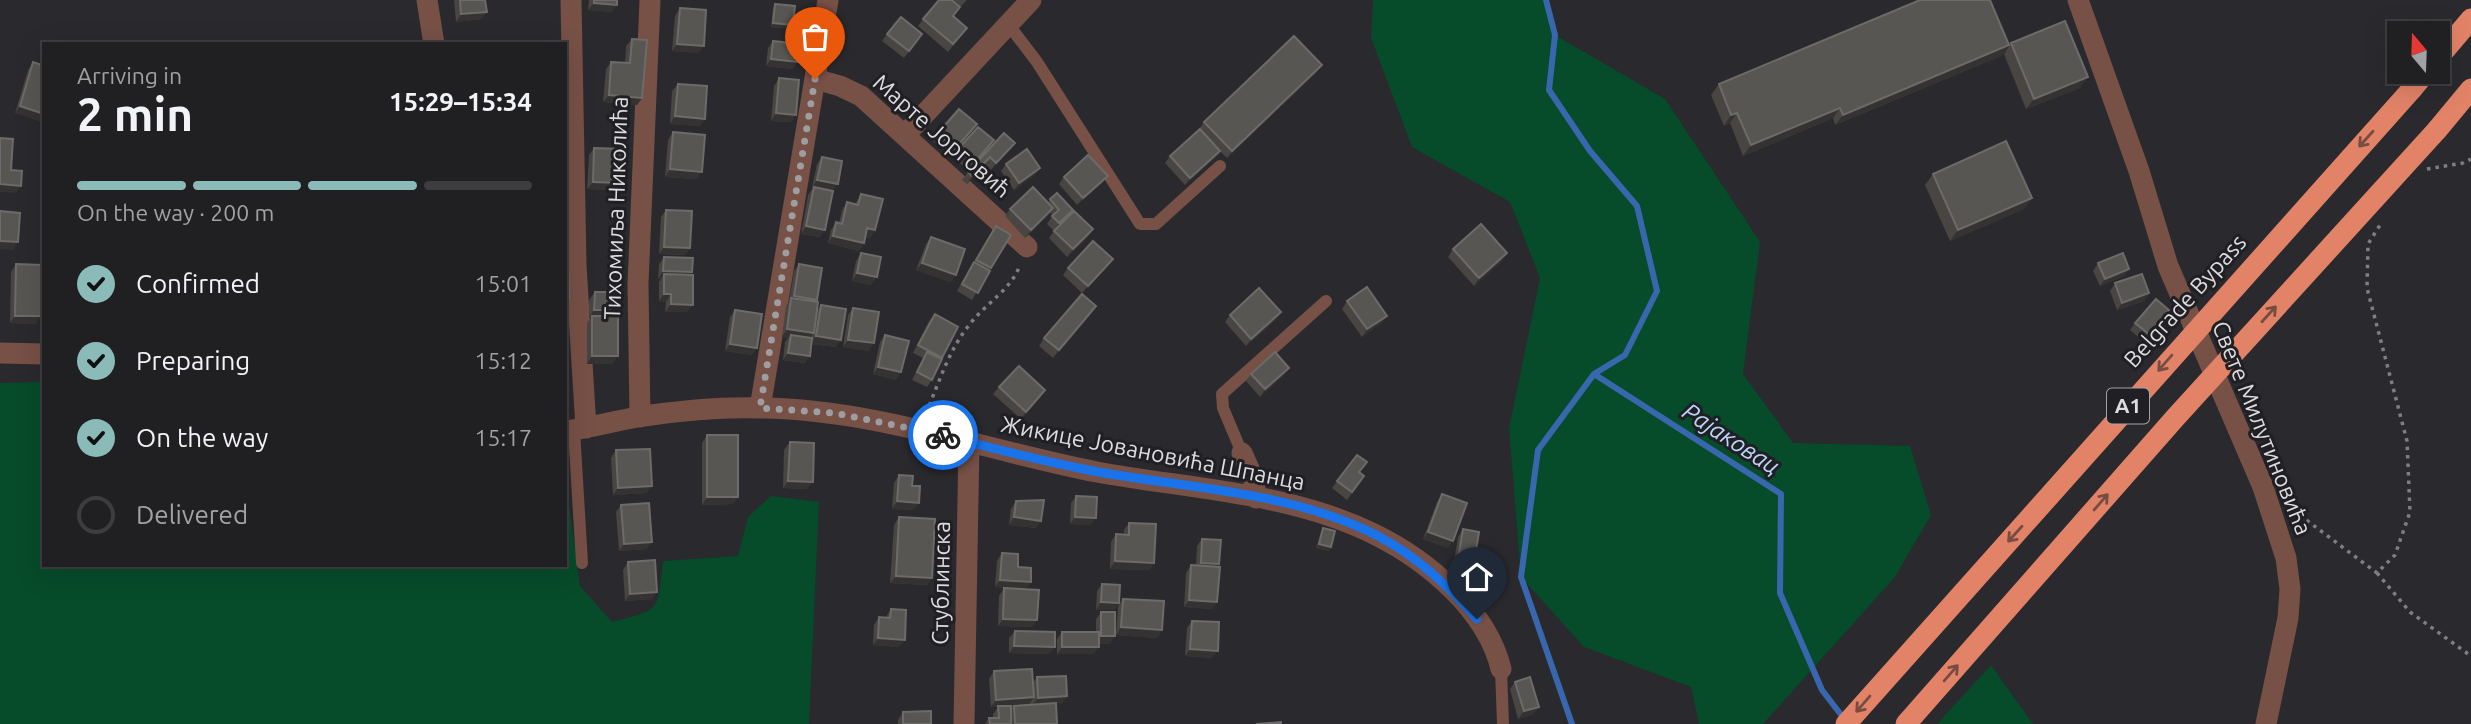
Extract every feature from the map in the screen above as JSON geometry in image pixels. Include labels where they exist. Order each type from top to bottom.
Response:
[{"type":"highway","points":[[2450,44],[2471,19]]},
{"type":"highway","name":"Belgrade Bypass","points":[[1846,724],[2416,84]]},
{"type":"highway","name":"A1","points":[[1906,724],[2166,428],[2437,130],[2471,89]]},
{"type":"street","points":[[427,0],[434,42]]},
{"type":"street","points":[[571,0],[576,265],[575,430]]},
{"type":"street","name":"Тихомиља Николића","points":[[640,417],[638,284],[650,0]]},
{"type":"street","points":[[760,408],[828,0]]},
{"type":"street","points":[[905,135],[1031,0]]},
{"type":"street","name":"Свете Милутиновића","points":[[2078,0],[2139,170],[2180,297],[2263,487],[2286,558],[2290,589],[2288,618],[2266,724]]},
{"type":"street","name":"Марте Јорговић","points":[[815,79],[840,86],[861,96],[1027,247]]},
{"type":"street","points":[[0,353],[42,354]]},
{"type":"street","name":"Жикице Јовановића Шпанца","points":[[575,430],[640,417],[760,408],[835,413],[919,428],[1096,471],[1256,498],[1343,521],[1397,547],[1441,579],[1477,619],[1492,639],[1501,669]]},
{"type":"street","name":"Стублинска","points":[[964,724],[969,442]]},
{"type":"street","points":[[1242,453],[1254,481],[1256,498]]},
{"type":"lane","points":[[1009,24],[1038,62],[1140,224],[1156,224],[1220,166]]},
{"type":"lane","points":[[1242,453],[1223,408],[1222,394],[1326,301]]},
{"type":"lane","points":[[575,430],[582,563]]},
{"type":"lane","points":[[1501,669],[1503,724]]},
{"type":"path","points":[[2418,177],[2427,169],[2471,159]]},
{"type":"path","points":[[2377,573],[2395,555],[2410,512],[2407,441],[2367,288],[2368,244],[2381,224]]},
{"type":"path","points":[[919,428],[955,346],[970,323],[1018,272],[1027,247]]},
{"type":"path","points":[[2263,487],[2377,573],[2410,612],[2471,656]]},
{"type":"green space","points":[[1373,0],[1543,0],[1555,35],[1665,99],[1760,242],[1743,374],[1793,443],[1910,446],[1931,515],[1895,577],[1763,724],[1699,724],[1691,687],[1584,647],[1521,577],[1509,428],[1540,278],[1510,202],[1412,147],[1371,38]]},
{"type":"green space","points":[[42,382],[42,567],[567,567],[567,489],[580,586],[612,622],[640,614],[654,606],[660,590],[663,561],[738,556],[748,517],[771,496],[819,502],[809,724],[0,724],[0,383]]},
{"type":"green space","points":[[1991,665],[2033,724],[1937,724]]},
{"type":"building","points":[[460,0],[485,0],[487,12],[461,14]]},
{"type":"building","points":[[594,0],[617,0],[617,5],[594,3]]},
{"type":"building","points":[[939,0],[952,0],[960,7],[953,16],[967,28],[953,44],[923,19]]},
{"type":"building","points":[[1920,0],[1990,0],[2009,45],[1843,115],[1840,108],[1751,145],[1737,113],[1731,115],[1719,84]]},
{"type":"building","points":[[775,4],[795,6],[793,25],[773,23]]},
{"type":"building","points":[[680,8],[706,10],[704,46],[677,44]]},
{"type":"building","points":[[901,17],[922,34],[909,51],[887,34]]},
{"type":"building","points":[[2065,21],[2088,77],[2034,99],[2011,43]]},
{"type":"building","points":[[1294,36],[1322,65],[1232,151],[1204,122]]},
{"type":"building","points":[[632,39],[647,40],[642,98],[609,95],[611,62],[630,63]]},
{"type":"building","points":[[773,41],[800,44],[798,62],[771,59]]},
{"type":"building","points":[[33,62],[42,65],[42,113],[20,106]]},
{"type":"building","points":[[779,78],[799,80],[796,115],[776,113]]},
{"type":"building","points":[[678,84],[707,86],[705,119],[675,116]]},
{"type":"building","points":[[959,109],[977,124],[955,149],[938,133]]},
{"type":"building","points":[[978,127],[994,140],[974,163],[958,149]]},
{"type":"building","points":[[1200,129],[1220,151],[1190,178],[1170,156]]},
{"type":"building","points":[[673,132],[705,135],[702,172],[670,169]]},
{"type":"building","points":[[1004,133],[1015,143],[996,163],[990,157],[972,176],[968,172]]},
{"type":"building","points":[[0,138],[13,139],[11,170],[22,171],[21,186],[0,184]]},
{"type":"building","points":[[2006,141],[2032,198],[1958,230],[1933,174]]},
{"type":"building","points":[[594,148],[623,149],[621,183],[593,182]]},
{"type":"building","points":[[1027,149],[1040,168],[1019,183],[1006,164]]},
{"type":"building","points":[[1088,155],[1108,176],[1083,198],[1064,177]]},
{"type":"building","points":[[822,157],[842,161],[838,184],[817,180]]},
{"type":"building","points":[[814,187],[833,191],[825,230],[806,226]]},
{"type":"building","points":[[1033,187],[1053,208],[1031,230],[1010,209]]},
{"type":"building","points":[[1057,193],[1073,210],[1059,223],[1052,216],[1059,210],[1050,199]]},
{"type":"building","points":[[861,194],[883,199],[875,230],[867,228],[864,243],[833,236],[836,222],[842,224],[847,202],[858,205]]},
{"type":"building","points":[[666,210],[692,211],[690,248],[664,247]]},
{"type":"building","points":[[0,211],[20,213],[18,242],[0,241]]},
{"type":"building","points":[[1074,211],[1093,229],[1073,249],[1054,231]]},
{"type":"building","points":[[1481,224],[1507,253],[1479,278],[1453,249]]},
{"type":"building","points":[[996,226],[1011,235],[991,268],[976,260]]},
{"type":"building","points":[[931,237],[965,249],[956,275],[922,263]]},
{"type":"building","points":[[1093,241],[1113,259],[1088,286],[1068,268]]},
{"type":"building","points":[[861,253],[881,257],[877,277],[857,273]]},
{"type":"building","points":[[2123,253],[2129,269],[2105,279],[2098,263]]},
{"type":"building","points":[[664,257],[693,258],[692,272],[663,271]]},
{"type":"building","points":[[974,262],[990,271],[978,293],[962,284]]},
{"type":"building","points":[[16,264],[42,265],[41,316],[15,316]]},
{"type":"building","points":[[799,264],[822,268],[817,300],[794,296]]},
{"type":"building","points":[[567,270],[568,270],[567,298]]},
{"type":"building","points":[[664,274],[693,275],[693,305],[671,304],[671,294],[664,294]]},
{"type":"building","points":[[2142,274],[2149,293],[2122,303],[2115,283]]},
{"type":"building","points":[[1367,287],[1387,316],[1367,329],[1347,301]]},
{"type":"building","points":[[1259,288],[1281,312],[1251,339],[1230,315]]},
{"type":"building","points":[[595,292],[610,292],[610,310],[594,310]]},
{"type":"building","points":[[1082,294],[1096,306],[1059,350],[1044,338]]},
{"type":"building","points":[[791,298],[818,302],[814,333],[787,329]]},
{"type":"building","points":[[2156,299],[2169,310],[2149,334],[2135,323]]},
{"type":"building","points":[[821,305],[846,309],[841,340],[816,336]]},
{"type":"building","points":[[853,308],[879,312],[874,343],[848,340]]},
{"type":"building","points":[[735,310],[762,314],[757,348],[730,344]]},
{"type":"building","points":[[935,314],[958,327],[942,358],[918,345]]},
{"type":"building","points":[[592,316],[618,316],[618,356],[592,356]]},
{"type":"building","points":[[791,335],[812,338],[810,356],[788,353]]},
{"type":"building","points":[[885,335],[909,341],[901,372],[878,367]]},
{"type":"building","points":[[927,352],[942,359],[932,380],[917,372]]},
{"type":"building","points":[[1275,352],[1289,368],[1265,389],[1251,374]]},
{"type":"building","points":[[1019,366],[1045,390],[1026,412],[999,387]]},
{"type":"building","points":[[707,435],[738,435],[738,497],[707,497]]},
{"type":"building","points":[[790,442],[814,443],[813,482],[788,481]]},
{"type":"building","points":[[650,449],[652,486],[618,488],[616,450]]},
{"type":"building","points":[[1357,455],[1367,462],[1359,472],[1364,476],[1352,492],[1337,481]]},
{"type":"building","points":[[899,475],[913,476],[912,486],[920,486],[919,503],[897,501]]},
{"type":"building","points":[[1442,494],[1467,503],[1453,541],[1428,532]]},
{"type":"building","points":[[1076,496],[1097,497],[1096,518],[1075,517]]},
{"type":"building","points":[[1044,500],[1041,521],[1014,517],[1016,501]]},
{"type":"building","points":[[649,503],[652,542],[624,544],[621,505]]},
{"type":"building","points":[[899,517],[935,519],[932,578],[896,576]]},
{"type":"building","points":[[1129,523],[1156,524],[1154,563],[1115,561],[1116,534],[1129,535]]},
{"type":"building","points":[[1323,528],[1335,531],[1331,547],[1319,544]]},
{"type":"building","points":[[1463,529],[1479,532],[1475,556],[1459,553]]},
{"type":"building","points":[[1202,539],[1221,540],[1219,564],[1201,563]]},
{"type":"building","points":[[1002,553],[1018,554],[1018,567],[1031,568],[1031,582],[1000,580]]},
{"type":"building","points":[[655,560],[657,592],[630,594],[628,562]]},
{"type":"building","points":[[1191,565],[1220,567],[1217,602],[1189,600]]},
{"type":"building","points":[[1102,584],[1120,585],[1119,603],[1101,602]]},
{"type":"building","points":[[1004,588],[1039,590],[1037,620],[1003,619]]},
{"type":"building","points":[[1123,599],[1164,601],[1162,630],[1121,627]]},
{"type":"building","points":[[891,609],[906,610],[905,640],[878,638],[879,617],[890,618]]},
{"type":"building","points":[[1101,612],[1115,612],[1115,636],[1101,636]]},
{"type":"building","points":[[1192,621],[1219,622],[1218,651],[1190,649]]},
{"type":"building","points":[[1015,631],[1055,632],[1055,647],[1014,646]]},
{"type":"building","points":[[1062,632],[1099,632],[1099,647],[1062,647]]},
{"type":"building","points":[[1032,669],[1034,697],[996,700],[994,671]]},
{"type":"building","points":[[1066,676],[1067,696],[1038,698],[1037,677]]},
{"type":"building","points":[[1530,677],[1539,707],[1524,711],[1515,682]]},
{"type":"building","points":[[1056,703],[1057,724],[1015,724],[1014,706]]},
{"type":"building","points":[[998,706],[1011,706],[1011,724],[990,724],[989,718],[999,718]]},
{"type":"building","points":[[931,711],[931,724],[903,724],[903,712]]},
{"type":"waterway","points":[[1546,0],[1555,35],[1549,90],[1590,151],[1637,206],[1657,291],[1625,355],[1594,374],[1538,450],[1521,577],[1572,724]]},
{"type":"waterway","name":"Рајаковац","points":[[1594,374],[1781,494],[1780,593],[1822,690],[1845,720]]},
{"type":"way so far","points":[[815,79],[760,408],[835,413],[943,435]]},
{"type":"route","points":[[943,435],[1096,471],[1279,502],[1343,521],[1397,547],[1441,579],[1477,619]]}]
